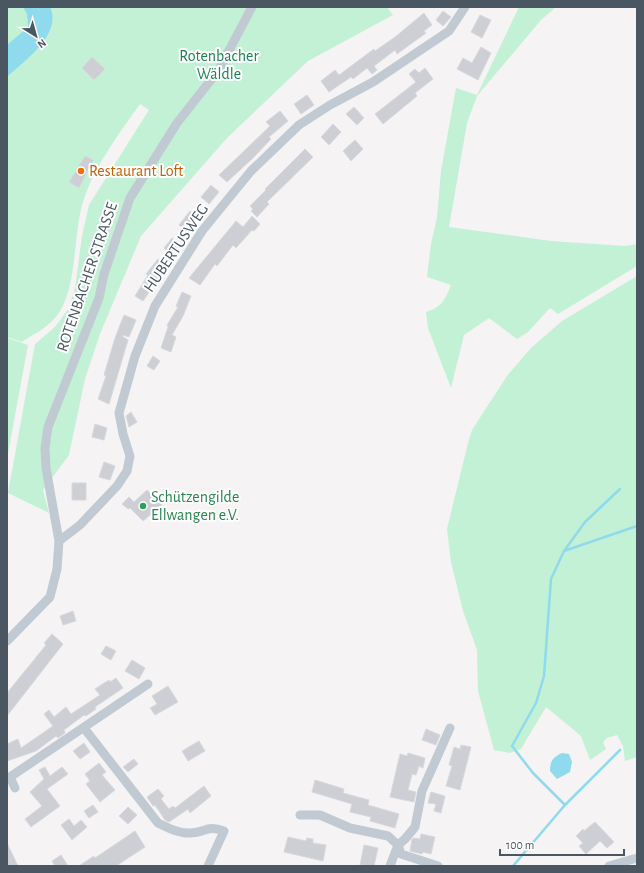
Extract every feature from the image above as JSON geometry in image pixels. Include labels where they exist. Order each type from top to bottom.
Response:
[{"type":"street","name":"ROTENBACHER STRASSE","points":[[7,641],[50,597],[57,570],[59,541],[46,468],[45,448],[48,427],[99,298],[104,274],[130,198],[178,122],[218,71],[252,7]]},
{"type":"street","name":"HUBERTUSWEG","points":[[59,541],[80,525],[117,486],[127,471],[130,456],[123,434],[119,413],[135,356],[155,306],[202,231],[252,171],[299,125],[330,105],[373,82],[449,31],[465,7]]},
{"type":"street","points":[[15,788],[10,776],[148,684]]},
{"type":"street","points":[[84,728],[158,823],[172,830],[190,834],[213,828],[224,831],[208,866]]},
{"type":"street","points":[[390,866],[398,844],[405,839],[415,826],[422,791],[450,728]]},
{"type":"street","points":[[300,816],[320,815],[350,828],[388,836],[398,844],[401,854],[438,866]]},
{"type":"street","points":[[609,866],[637,858]]},
{"type":"green space","name":"Rotenbacher Wäldle","points":[[7,7],[387,7],[393,15],[308,61],[227,138],[141,236],[100,334],[85,379],[69,455],[43,490],[49,513],[8,493],[35,344],[55,327],[69,308],[75,288],[82,236],[89,205],[149,110],[140,104],[110,147],[91,181],[81,208],[72,277],[68,293],[62,307],[47,326],[21,342],[7,337]]},
{"type":"green space","points":[[519,7],[556,7],[541,20],[477,96],[467,123],[449,227],[551,241],[625,246],[637,244],[637,266],[558,314],[550,308],[528,332],[517,339],[489,318],[464,335],[451,388],[428,328],[426,312],[436,308],[442,302],[451,285],[427,277],[431,244],[437,217],[441,171],[456,88],[477,95]]},
{"type":"green space","points":[[637,276],[637,757],[625,761],[623,746],[617,735],[607,738],[603,742],[606,749],[590,760],[581,736],[546,707],[521,749],[510,753],[494,750],[478,691],[477,650],[463,611],[451,562],[447,529],[468,443],[472,430],[507,376],[531,348],[562,321]]},
{"type":"green space","points":[[7,338],[28,345],[7,459]]},
{"type":"water","points":[[23,7],[50,7],[53,17],[51,27],[47,37],[40,46],[7,77],[7,45],[28,27],[27,14]]},
{"type":"water","points":[[562,753],[569,754],[572,762],[570,772],[557,779],[550,771],[551,762],[556,756]]},
{"type":"building","points":[[443,11],[451,17],[443,26],[436,20]]},
{"type":"building","points":[[424,13],[432,25],[424,31],[426,33],[397,54],[395,50],[374,66],[377,70],[372,74],[367,68],[353,79],[351,77],[329,92],[321,81],[335,70],[339,75],[374,49],[375,51],[395,37]]},
{"type":"building","points":[[480,15],[491,20],[482,38],[471,32]]},
{"type":"building","points":[[481,47],[491,53],[478,80],[457,69],[463,58],[472,63]]},
{"type":"building","points":[[92,57],[105,69],[94,80],[82,68]]},
{"type":"building","points":[[425,68],[433,79],[415,93],[417,96],[383,124],[375,114],[416,82],[409,74],[415,69],[419,73]]},
{"type":"building","points":[[307,95],[314,105],[301,114],[294,104]]},
{"type":"building","points":[[354,107],[364,118],[357,125],[346,114]]},
{"type":"building","points":[[280,111],[288,121],[269,137],[271,139],[227,182],[219,175],[270,126],[266,122]]},
{"type":"building","points":[[333,124],[341,132],[329,145],[321,137]]},
{"type":"building","points":[[355,140],[363,149],[351,161],[343,151]]},
{"type":"building","points":[[305,149],[313,157],[267,202],[269,204],[257,217],[251,211],[253,209],[250,206]]},
{"type":"building","name":"Restaurant Loft","points":[[85,156],[93,160],[79,188],[69,182]]},
{"type":"building","points":[[211,185],[219,192],[209,204],[201,197]]},
{"type":"building","points":[[190,211],[199,217],[188,232],[179,225]]},
{"type":"building","points":[[252,216],[260,224],[254,231],[252,230],[236,248],[233,245],[217,266],[215,264],[200,285],[189,278],[236,221],[243,227]]},
{"type":"building","points":[[172,238],[180,244],[172,254],[164,248]]},
{"type":"building","points":[[158,259],[167,266],[150,287],[152,288],[143,301],[135,296],[148,275],[146,274]]},
{"type":"building","points":[[182,292],[191,296],[183,316],[172,335],[176,337],[171,352],[161,348],[168,327],[167,325],[178,307],[176,306]]},
{"type":"building","points":[[124,315],[136,320],[129,337],[122,336],[128,340],[109,404],[98,399],[106,376],[104,375],[115,338]]},
{"type":"building","points":[[153,356],[160,361],[154,370],[147,366]]},
{"type":"building","points":[[131,412],[137,422],[129,427],[126,416]]},
{"type":"building","points":[[95,424],[107,428],[104,440],[92,437]]},
{"type":"building","points":[[104,462],[115,466],[110,480],[99,477]]},
{"type":"building","points":[[72,483],[86,483],[86,500],[72,500]]},
{"type":"building","name":"Schützengilde Ellwangen e.V.","points":[[147,490],[162,505],[143,521],[130,508],[128,509],[122,504],[129,497],[134,502]]},
{"type":"building","points":[[73,611],[76,621],[63,625],[60,616]]},
{"type":"building","points":[[52,634],[63,644],[7,716],[7,693],[46,645],[44,643]]},
{"type":"building","points":[[106,646],[116,651],[111,660],[101,654]]},
{"type":"building","points":[[132,660],[145,668],[139,679],[125,671]]},
{"type":"building","points":[[116,678],[123,688],[95,707],[96,709],[86,716],[84,715],[64,730],[65,733],[58,738],[56,736],[36,751],[7,761],[7,744],[18,739],[21,748],[53,726],[44,714],[49,710],[54,717],[66,707],[71,714],[100,695],[95,689],[109,680],[110,682]]},
{"type":"building","points":[[168,686],[178,702],[155,715],[150,708],[157,704],[152,696]]},
{"type":"building","points":[[426,729],[440,735],[436,745],[422,740]]},
{"type":"building","points":[[199,741],[205,751],[188,761],[182,751]]},
{"type":"building","points":[[84,743],[90,752],[80,759],[73,751]]},
{"type":"building","points":[[461,745],[471,747],[460,790],[446,786],[452,766],[449,765],[454,747],[460,749]]},
{"type":"building","points":[[408,753],[425,758],[423,768],[419,766],[416,775],[412,774],[408,790],[416,792],[414,802],[390,797],[400,754],[407,756]]},
{"type":"building","points":[[134,759],[138,764],[128,772],[123,767]]},
{"type":"building","points":[[99,763],[106,772],[102,775],[115,790],[100,802],[86,784],[90,781],[85,774]]},
{"type":"building","points":[[45,767],[50,776],[62,767],[68,774],[47,789],[60,806],[31,827],[25,819],[42,806],[30,792],[44,779],[39,770]]},
{"type":"building","points":[[315,780],[344,789],[343,793],[369,800],[368,805],[399,814],[395,828],[370,821],[371,817],[350,812],[352,804],[312,792]]},
{"type":"building","points":[[204,786],[211,796],[190,813],[188,809],[169,822],[165,820],[155,805],[153,806],[147,797],[158,789],[164,796],[161,799],[169,809],[173,806],[175,808]]},
{"type":"building","points":[[431,792],[445,796],[441,813],[434,811],[436,804],[428,803]]},
{"type":"building","points":[[93,805],[98,812],[89,818],[84,811]]},
{"type":"building","points":[[128,807],[137,815],[128,824],[119,816]]},
{"type":"building","points":[[69,819],[74,826],[81,820],[87,827],[72,840],[61,825]]},
{"type":"building","points":[[595,822],[614,842],[607,848],[600,841],[586,854],[579,846],[583,843],[576,836],[583,829],[584,831]]},
{"type":"building","points":[[135,831],[145,847],[116,866],[79,866],[94,856],[95,858]]},
{"type":"building","points":[[421,834],[435,837],[431,854],[423,852],[422,854],[410,851],[412,839],[420,839]]},
{"type":"building","points":[[288,837],[306,841],[307,838],[313,839],[313,843],[326,845],[323,861],[284,852]]},
{"type":"building","points":[[7,843],[18,866],[7,866]]},
{"type":"building","points":[[364,845],[378,848],[374,866],[360,865]]},
{"type":"building","points":[[61,855],[68,866],[55,866],[52,861]]},
{"type":"waterway","points":[[565,805],[533,773],[512,746],[536,703],[544,676],[551,579],[564,551],[585,522],[620,489]]},
{"type":"waterway","points":[[564,551],[637,526]]},
{"type":"waterway","points":[[513,866],[565,805],[620,750]]},
{"type":"place","name":"Restaurant Loft","points":[[81,171]]},
{"type":"place","name":"Schützengilde Ellwangen e.V.","points":[[143,506]]}]
